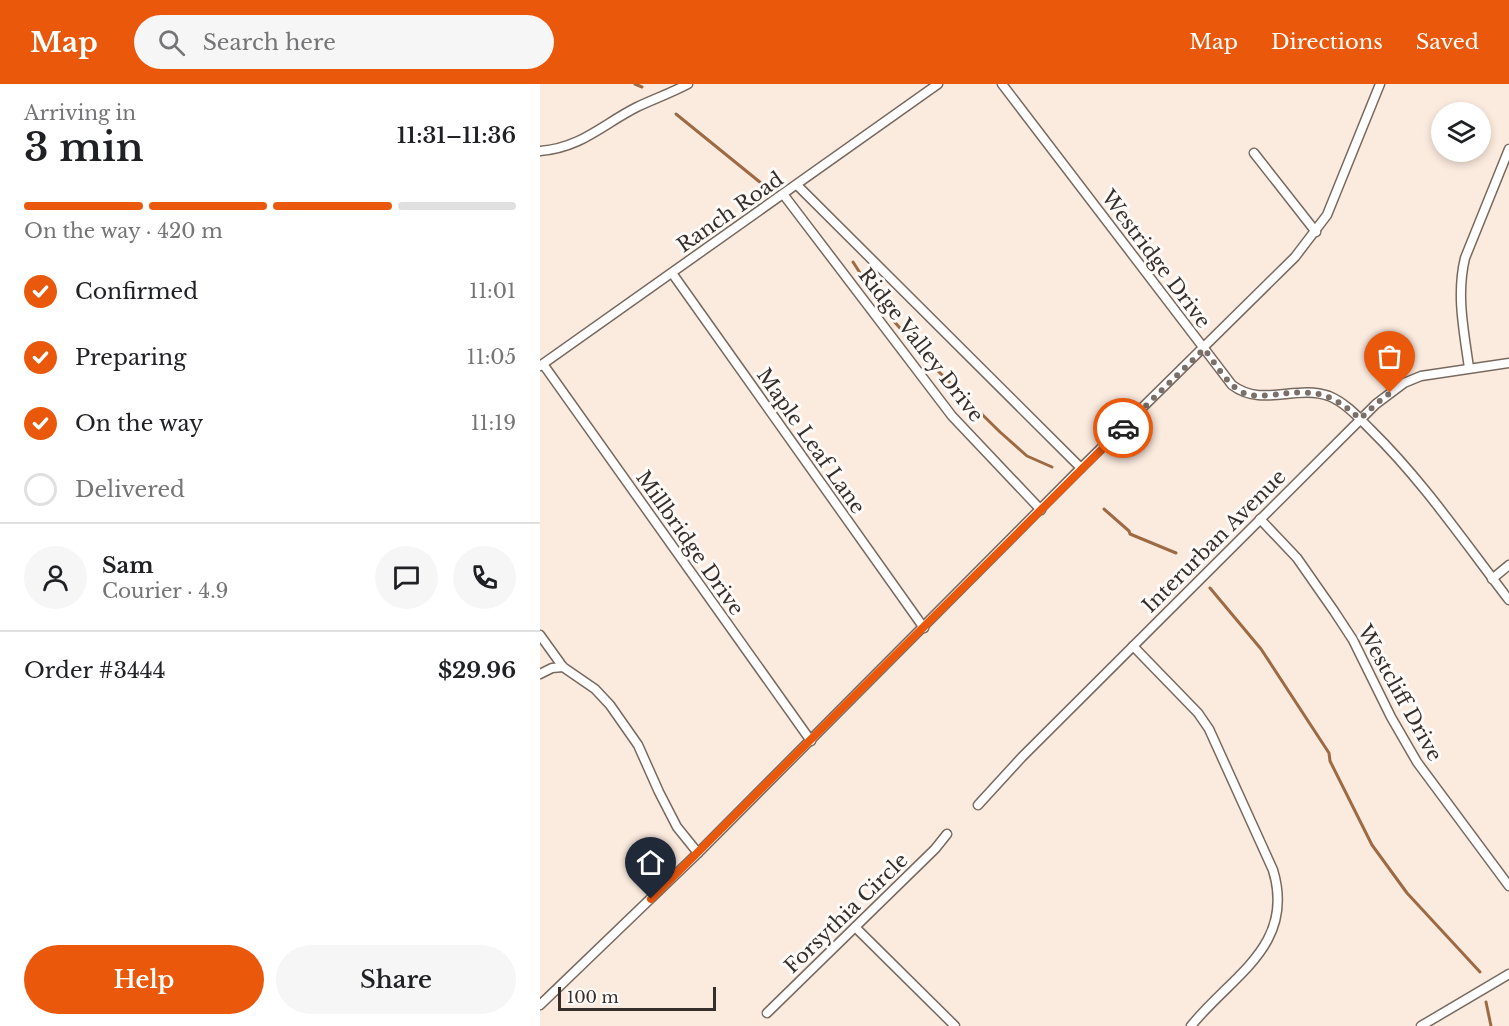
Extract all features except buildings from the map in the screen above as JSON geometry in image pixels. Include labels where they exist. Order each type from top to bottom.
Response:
[{"type":"street","points":[[540,151],[571,145],[637,107],[688,84]]},
{"type":"street","name":"Ranch Road","points":[[542,365],[938,84]]},
{"type":"street","name":"Westridge Drive","points":[[1002,84],[1232,385],[1247,394],[1257,396],[1296,392],[1317,393],[1330,396],[1343,403],[1407,468],[1509,600]]},
{"type":"street","points":[[540,1005],[698,853],[1081,468],[1295,257],[1316,232],[1333,202],[1380,84]]},
{"type":"street","points":[[1469,368],[1459,291],[1461,274],[1465,258],[1509,149]]},
{"type":"street","points":[[1254,153],[1316,232]]},
{"type":"street","name":"Ridge Valley Drive","points":[[797,185],[1081,468]]},
{"type":"street","name":"Ridge Valley Drive","points":[[783,194],[952,416],[1041,510]]},
{"type":"street","name":"Maple Leaf Lane","points":[[672,273],[924,628]]},
{"type":"street","name":"Interurban Avenue","points":[[978,805],[1022,757],[1376,404],[1404,383],[1431,374],[1509,363]]},
{"type":"street","name":"Millbridge Drive","points":[[542,365],[811,741]]},
{"type":"street","name":"Westcliff Drive","points":[[1260,519],[1297,558],[1334,611],[1353,640],[1391,717],[1417,762],[1509,886]]},
{"type":"street","points":[[1492,579],[1509,565]]},
{"type":"street","points":[[540,635],[563,667],[595,689],[610,705],[638,745],[677,827],[698,853]]},
{"type":"street","points":[[1133,646],[1198,713],[1209,729],[1277,883],[1278,908],[1271,936],[1252,963],[1191,1026]]},
{"type":"street","points":[[540,674],[552,668],[563,667]]},
{"type":"street","name":"Forsythia Circle","points":[[767,1013],[935,849],[947,834]]},
{"type":"street","points":[[855,927],[955,1026]]},
{"type":"street","points":[[1420,1026],[1509,974]]},
{"type":"waterway","points":[[635,84],[642,87]]},
{"type":"waterway","points":[[676,114],[761,183]]},
{"type":"waterway","points":[[853,262],[884,310],[938,371],[1027,456],[1052,467]]},
{"type":"waterway","points":[[1104,509],[1130,534],[1176,553]]},
{"type":"waterway","points":[[1210,588],[1261,649],[1329,753],[1330,761],[1372,845],[1407,893],[1480,972]]},
{"type":"waterway","points":[[1486,1002],[1491,1026]]},
{"type":"way so far","points":[[1123,428],[1204,349],[1232,385],[1247,394],[1257,396],[1296,392],[1317,393],[1330,396],[1343,403],[1360,419],[1390,393]]},
{"type":"route","points":[[651,899],[1123,428]]}]
